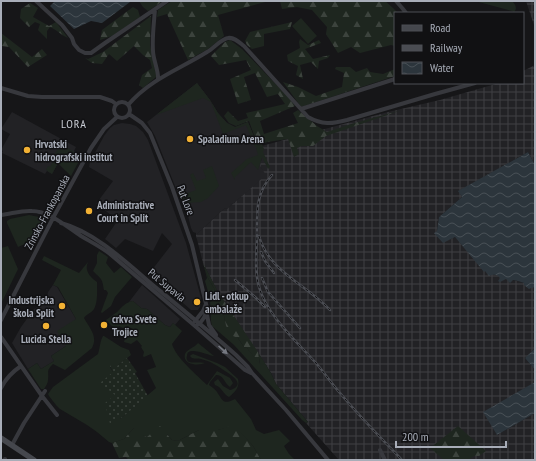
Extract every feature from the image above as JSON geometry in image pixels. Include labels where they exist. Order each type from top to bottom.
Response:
[{"type":"main road","points":[[1,438],[34,460]]},
{"type":"street","points":[[36,1],[62,25],[72,38],[74,44],[79,50],[85,53],[91,53],[106,44],[166,1]]},
{"type":"street","points":[[396,1],[405,12]]},
{"type":"street","points":[[155,9],[153,51],[155,65],[159,75],[158,79]]},
{"type":"street","points":[[128,105],[133,99],[158,79],[206,53],[223,39],[229,38],[234,38],[244,46],[308,117],[332,124],[471,84]]},
{"type":"street","points":[[301,109],[394,79]]},
{"type":"street","points":[[1,88],[28,96],[100,97],[106,98],[116,104]]},
{"type":"street","points":[[124,102],[128,105],[130,109],[129,114],[124,118],[116,117],[114,112],[116,104],[124,102]]},
{"type":"street","name":"Put Lore","points":[[129,114],[142,123],[150,132],[189,233],[206,303],[210,327],[220,340]]},
{"type":"street","name":"Zrinsko-Frankopanska","points":[[1,320],[53,218],[91,148],[104,129],[116,117]]},
{"type":"street","name":"Put Supavla","points":[[1,215],[32,211],[39,212],[53,218],[110,254],[196,323],[220,340],[248,367],[328,460]]},
{"type":"street","points":[[196,323],[206,303]]},
{"type":"street","points":[[196,323],[204,318],[207,312]]},
{"type":"street","name":"Put Supavla","points":[[196,323],[245,370],[252,373]]},
{"type":"street","points":[[1,337],[57,415]]},
{"type":"street","points":[[1,388],[12,372],[21,366]]},
{"type":"street","points":[[12,445],[24,423],[46,391]]},
{"type":"street","points":[[380,450],[385,460]]},
{"type":"shaded area","points":[[526,1],[535,1],[535,28]]},
{"type":"shaded area","points":[[535,65],[535,165],[528,152],[459,191],[462,197],[439,217],[437,231],[448,240],[455,237],[485,271],[498,275],[500,278],[498,281],[506,279],[524,283],[533,288],[535,286],[535,348],[525,358],[535,370],[535,382],[484,412],[497,435],[535,413],[535,460],[339,460],[306,423],[308,422],[276,384],[271,373],[218,292],[203,263],[196,235],[225,208],[227,209],[266,175],[260,166],[262,157],[258,147],[388,112],[440,100],[496,84],[524,84],[524,70]]},
{"type":"shaded area","points":[[197,83],[227,123],[235,127],[248,122],[262,157],[260,166],[267,175],[227,209],[225,208],[196,235],[191,228],[183,201],[179,196],[155,136],[147,122]]},
{"type":"shaded area","points":[[12,112],[76,147],[74,151],[76,152],[66,171],[58,163],[52,174],[47,171],[45,174],[2,153],[3,151],[1,150],[10,134],[1,129]]},
{"type":"shaded area","points":[[122,123],[136,126],[143,132],[148,140],[186,243],[201,298],[200,307],[198,310],[191,310],[165,287],[157,283],[148,275],[172,244],[162,233],[153,251],[125,239],[116,248],[105,239],[118,220],[96,204],[113,181],[89,167],[90,162],[104,136],[110,128],[114,125]]},
{"type":"shaded area","points":[[53,285],[57,287],[76,319],[66,346],[51,356],[54,361],[41,369],[37,363],[28,369],[12,343],[34,309],[43,304]]},
{"type":"shaded area","points":[[142,285],[180,319],[175,325],[173,323],[170,327],[165,325],[147,309],[141,308],[133,301],[129,302]]},
{"type":"green space","points":[[139,1],[163,1],[148,11]]},
{"type":"green space","points":[[172,1],[269,1],[218,15],[224,36],[208,49],[188,60],[167,14],[157,17],[158,10]]},
{"type":"green space","points":[[280,1],[385,1],[397,12],[394,12],[394,46],[391,45],[360,53],[351,47],[338,53],[326,34],[327,27],[312,10],[297,7],[282,9]]},
{"type":"green space","points":[[475,1],[512,1],[516,9],[514,12]]},
{"type":"green space","points":[[30,3],[38,8],[33,17],[49,26],[56,22],[68,38],[50,27],[47,31],[47,39],[38,30],[40,24],[35,22],[29,27],[20,18],[21,9]]},
{"type":"green space","points":[[133,7],[138,10],[140,17],[112,36],[100,40],[102,30]]},
{"type":"green space","points":[[151,16],[150,45],[156,77],[143,88],[139,85],[142,75],[152,68],[150,60],[134,46],[117,61],[109,54],[102,64],[92,63],[85,58],[88,59],[103,52]]},
{"type":"green space","points":[[301,18],[317,36],[308,44],[292,26]]},
{"type":"green space","points":[[292,22],[290,29],[264,34],[264,46],[252,49],[245,41],[250,32]]},
{"type":"green space","points":[[1,33],[32,57],[42,49],[47,55],[28,67],[9,47],[2,46]]},
{"type":"green space","points":[[300,39],[308,45],[319,40],[321,43],[305,49],[313,59],[330,55],[328,58],[319,61],[318,69],[311,62],[300,65],[303,79],[296,75],[298,66],[288,61],[287,55],[300,48]]},
{"type":"green space","points":[[230,40],[242,49],[295,106],[260,121],[264,134],[298,123],[293,113],[298,110],[317,126],[327,132],[402,110],[326,136],[313,146],[302,146],[297,148],[299,154],[294,157],[288,139],[267,142],[258,146],[249,121],[236,126],[229,123],[224,116],[228,111],[238,121],[248,118],[246,113],[285,104],[278,94],[267,97],[255,73],[244,77],[251,100],[238,104],[230,79],[251,70],[246,60],[219,65],[211,56],[225,42]]},
{"type":"green space","points":[[336,67],[350,67],[356,72],[367,68],[370,72],[383,74],[394,69],[394,76],[301,107],[283,82],[298,87],[316,96],[342,87],[344,73],[335,69]]},
{"type":"green space","points":[[197,83],[227,123],[235,127],[248,122],[258,146],[262,144],[264,149],[263,152],[270,167],[268,169],[262,157],[258,170],[251,162],[235,177],[235,180],[231,173],[247,159],[258,155],[257,147],[255,147],[246,125],[223,134],[211,102],[203,98],[156,115]]},
{"type":"green space","points":[[53,140],[80,155],[77,159],[79,161],[71,176],[58,163],[52,174],[46,170],[48,166],[50,167],[54,160],[52,159],[59,147],[51,142]]},
{"type":"green space","points":[[212,166],[219,186],[208,198],[201,202],[185,203],[180,196],[196,190],[190,175],[193,173],[197,181],[206,178],[203,170]]},
{"type":"green space","points":[[29,215],[39,217],[41,221],[30,241],[18,247],[7,221]]},
{"type":"green space","points":[[8,246],[18,269],[1,304],[1,248]]},
{"type":"green space","points":[[99,251],[108,257],[106,263],[114,273],[121,267],[132,277],[115,297],[111,306],[102,313],[101,312],[108,293],[104,290],[101,279],[93,271],[97,263],[97,255]]},
{"type":"green space","points":[[44,256],[79,273],[88,262],[87,271],[97,282],[97,292],[94,309],[84,318],[94,336],[94,344],[92,348],[65,370],[53,364],[49,370],[47,384],[44,389],[41,389],[28,369],[37,363],[41,369],[54,361],[51,356],[66,346],[57,331],[76,319],[58,287],[53,285],[61,270],[42,260]]},
{"type":"green space","points":[[203,263],[208,278],[214,288],[226,326],[260,364],[258,352],[276,384],[308,422],[306,423],[302,420],[234,345],[212,326],[210,299],[205,281],[207,278]]},
{"type":"green space","points":[[203,263],[218,292],[258,352],[260,365],[247,348],[244,347],[238,338],[233,336],[226,326],[214,288],[208,278]]},
{"type":"green space","points":[[133,301],[141,308],[147,309],[165,325],[170,327],[173,323],[182,331],[172,344],[174,349],[187,366],[207,385],[217,371],[230,378],[233,383],[230,387],[219,375],[216,375],[209,385],[215,390],[222,400],[228,402],[235,399],[251,419],[256,430],[264,434],[279,430],[290,441],[284,446],[295,460],[261,460],[253,446],[234,426],[218,430],[199,430],[178,441],[172,440],[167,434],[147,437],[134,428],[124,439],[112,443],[87,425],[60,409],[48,394],[53,387],[98,354],[103,336],[129,350],[131,355],[117,366],[110,367],[113,372],[115,395],[120,419],[156,388],[147,370],[156,367],[151,354],[144,357],[143,356],[144,352],[141,347],[142,346],[137,340],[131,344],[124,342],[126,334],[131,337],[134,330],[127,326],[125,329],[119,326],[117,329],[114,328],[106,320],[126,304]]},
{"type":"green space","points":[[198,343],[214,356],[191,351],[188,353],[188,362],[185,358],[187,351]]},
{"type":"green space","points":[[193,354],[225,367],[238,379],[238,383],[228,373],[211,362],[192,358],[190,356]]},
{"type":"green space","points":[[127,358],[137,372],[135,373],[148,396],[120,419],[110,424],[105,403],[115,395],[100,383],[113,372],[110,366],[115,363],[117,366]]},
{"type":"green space","points":[[188,362],[205,363],[192,364]]},
{"type":"green space","points":[[218,379],[223,386],[230,390],[235,388],[238,383],[238,387],[229,397],[215,385],[214,382]]},
{"type":"green space","points":[[234,425],[253,446],[261,460],[129,460],[126,457],[119,458],[112,443],[124,439],[134,428],[141,429],[144,436],[147,437],[160,426],[172,440],[178,441],[199,430],[218,430]]},
{"type":"green space","points":[[458,426],[486,451],[479,456],[474,456],[468,460],[444,460],[430,448]]},
{"type":"water","points":[[55,1],[130,2],[102,23],[91,21],[74,29],[50,6]]},
{"type":"water","points":[[528,152],[535,165],[535,286],[529,289],[524,285],[524,283],[518,281],[513,280],[510,283],[506,279],[500,282],[498,281],[500,278],[497,275],[489,276],[455,237],[443,243],[434,233],[437,231],[439,217],[462,197],[458,191]]},
{"type":"water","points":[[535,348],[535,370],[525,358]]},
{"type":"water","points":[[535,382],[535,413],[497,435],[483,412]]},
{"type":"railway","points":[[272,175],[263,188],[258,202],[256,260],[257,280],[268,308],[355,410],[402,460]]},
{"type":"railway","points":[[259,236],[271,259],[289,277],[330,310]]},
{"type":"railway","points":[[261,252],[265,261],[274,273]]},
{"type":"railway","points":[[262,278],[268,292],[300,328]]},
{"type":"railway","points":[[235,280],[265,307]]},
{"type":"place","name":"Spaladium Arena","points":[[190,139]]},
{"type":"place","name":"Hrvatski hidrografski institut","points":[[27,150]]},
{"type":"place","name":"Administrative Court in Split","points":[[89,211]]},
{"type":"place","name":"Lidl - otkup ambalaže","points":[[197,302]]},
{"type":"place","name":"Industrijska škola Split","points":[[62,306]]},
{"type":"place","name":"crkva Svete Trojice","points":[[104,325]]},
{"type":"place","name":"Lucida Stella","points":[[46,326]]},
{"type":"district","name":"LORA","points":[[74,124]]}]
